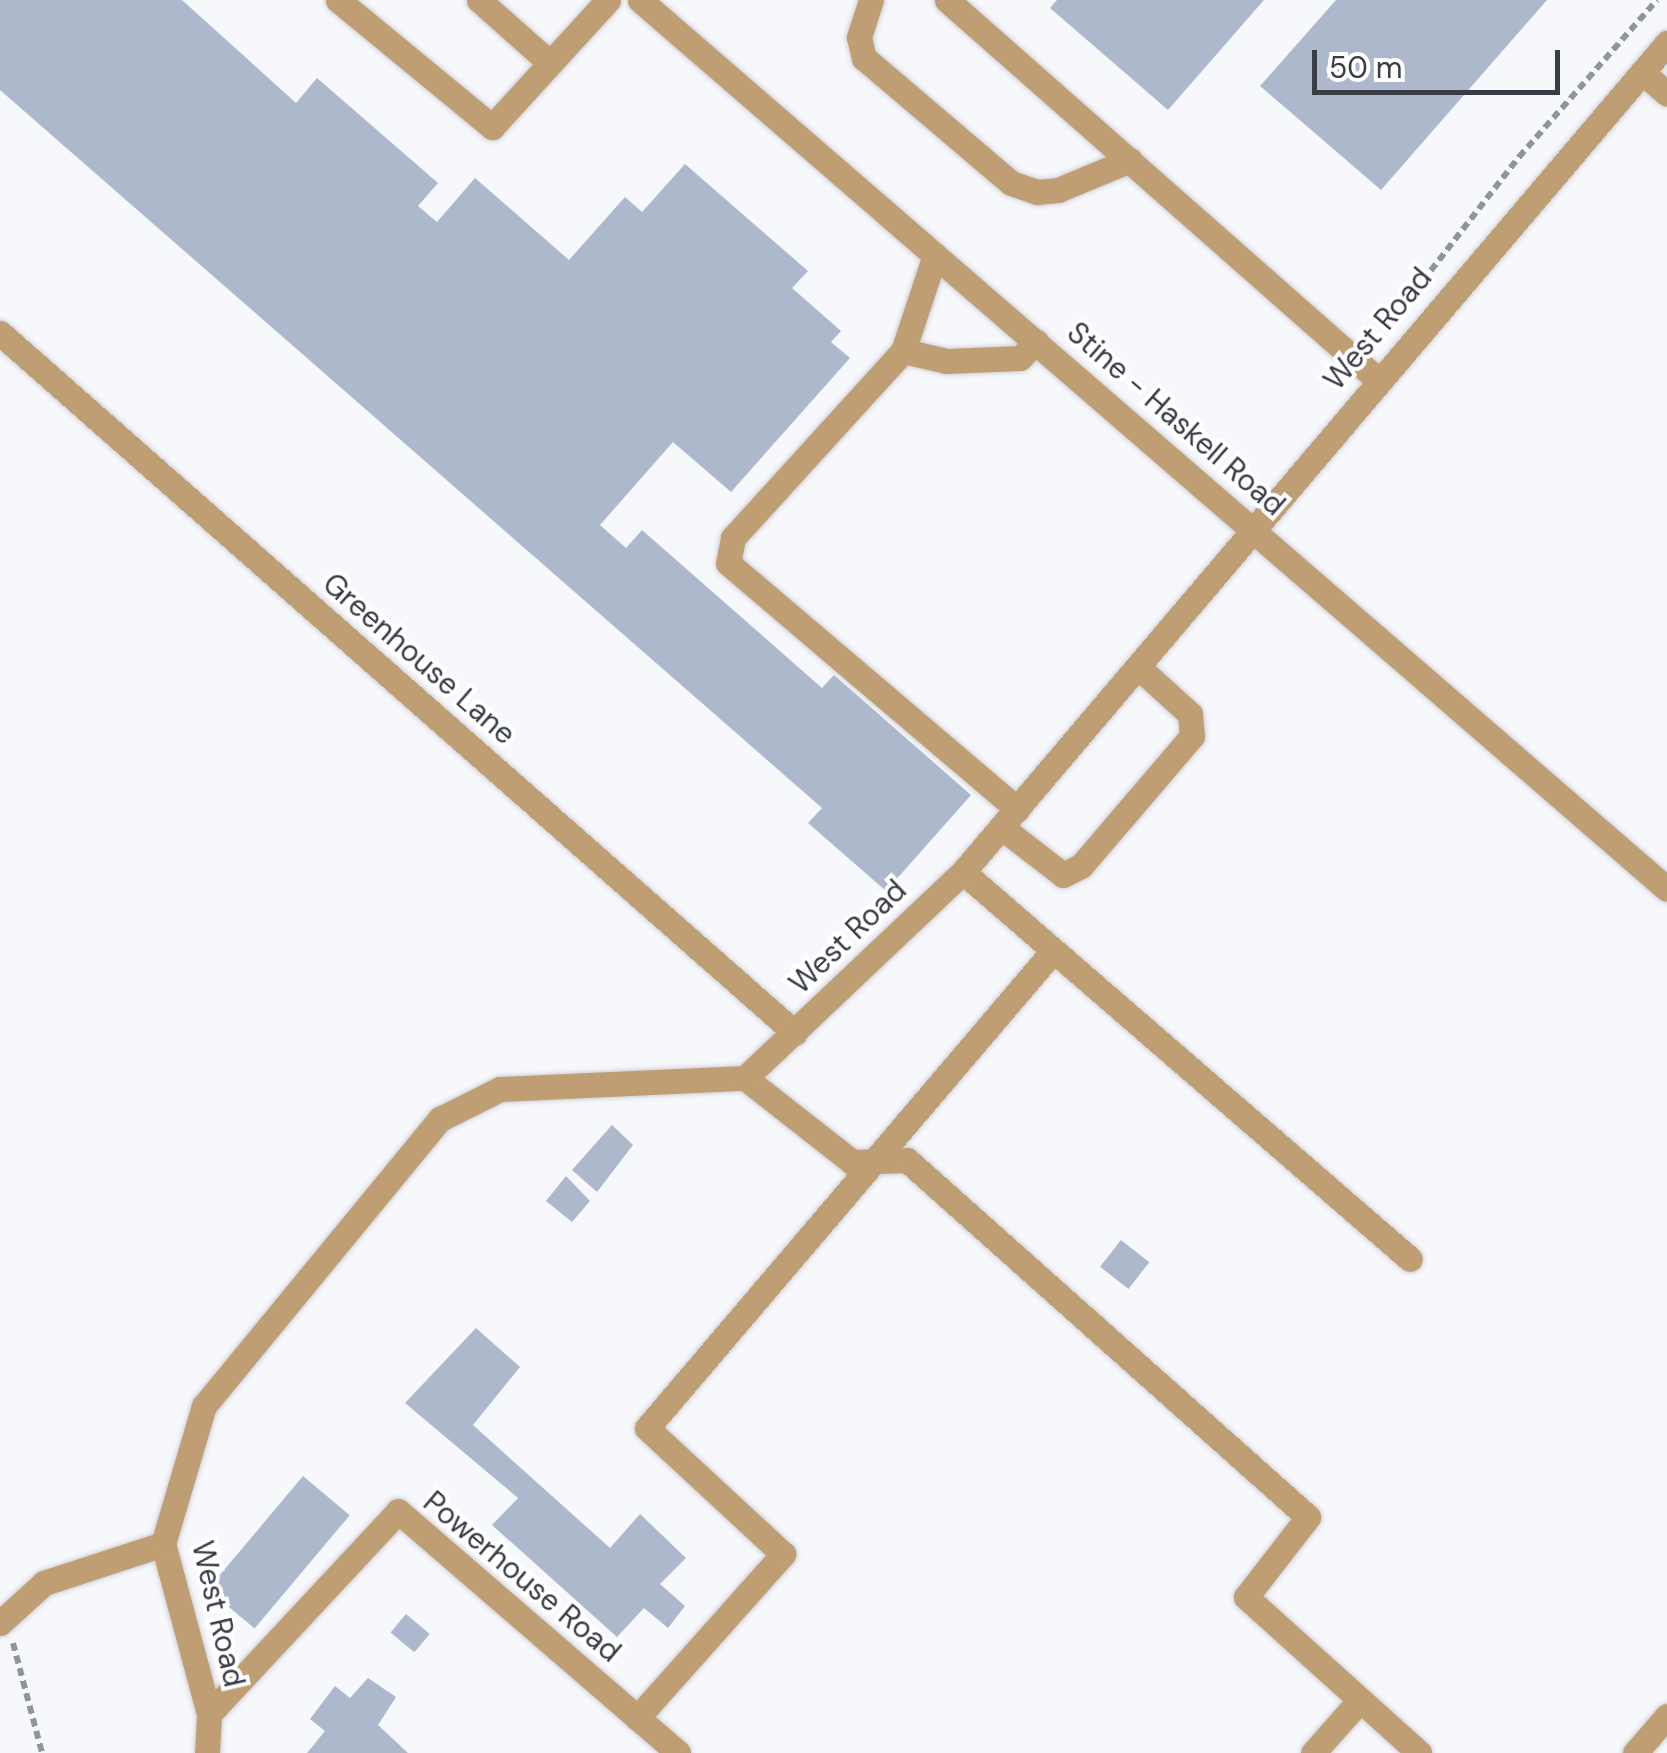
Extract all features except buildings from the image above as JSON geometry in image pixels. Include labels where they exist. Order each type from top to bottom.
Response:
[{"type":"street","points":[[338,0],[492,127],[608,0]]},
{"type":"street","points":[[480,0],[550,62]]},
{"type":"street","name":"Stine - Haskell Road","points":[[640,0],[1667,890]]},
{"type":"street","points":[[871,0],[859,37],[864,58],[1011,183],[1037,192],[1058,190],[1130,160]]},
{"type":"street","points":[[947,0],[1376,379]]},
{"type":"street","name":"West Road","points":[[207,1753],[208,1714],[163,1544],[204,1406],[440,1119],[500,1089],[745,1078],[963,872],[1254,530],[1376,379],[1667,44]]},
{"type":"street","points":[[1642,72],[1667,94]]},
{"type":"street","points":[[935,255],[903,352],[732,538],[728,563],[1009,818],[1063,875],[1081,866],[1192,736],[1190,714],[1138,667]]},
{"type":"street","name":"Greenhouse Lane","points":[[0,333],[795,1033]]},
{"type":"street","points":[[903,352],[946,361],[1020,358],[1036,342]]},
{"type":"street","points":[[963,872],[1410,1259]]},
{"type":"street","points":[[637,1718],[784,1554],[646,1428],[879,1161],[1053,951]]},
{"type":"street","points":[[745,1078],[852,1162],[907,1160],[1308,1517],[1246,1598],[1418,1753]]},
{"type":"street","name":"Powerhouse Road","points":[[208,1714],[398,1511],[678,1753]]},
{"type":"street","points":[[3,1621],[44,1583],[163,1544]]},
{"type":"street","points":[[1313,1753],[1360,1700]]},
{"type":"street","points":[[1635,1753],[1667,1716]]},
{"type":"path","points":[[1410,298],[1519,157],[1657,0]]},
{"type":"path","points":[[3,1621],[42,1753]]}]
